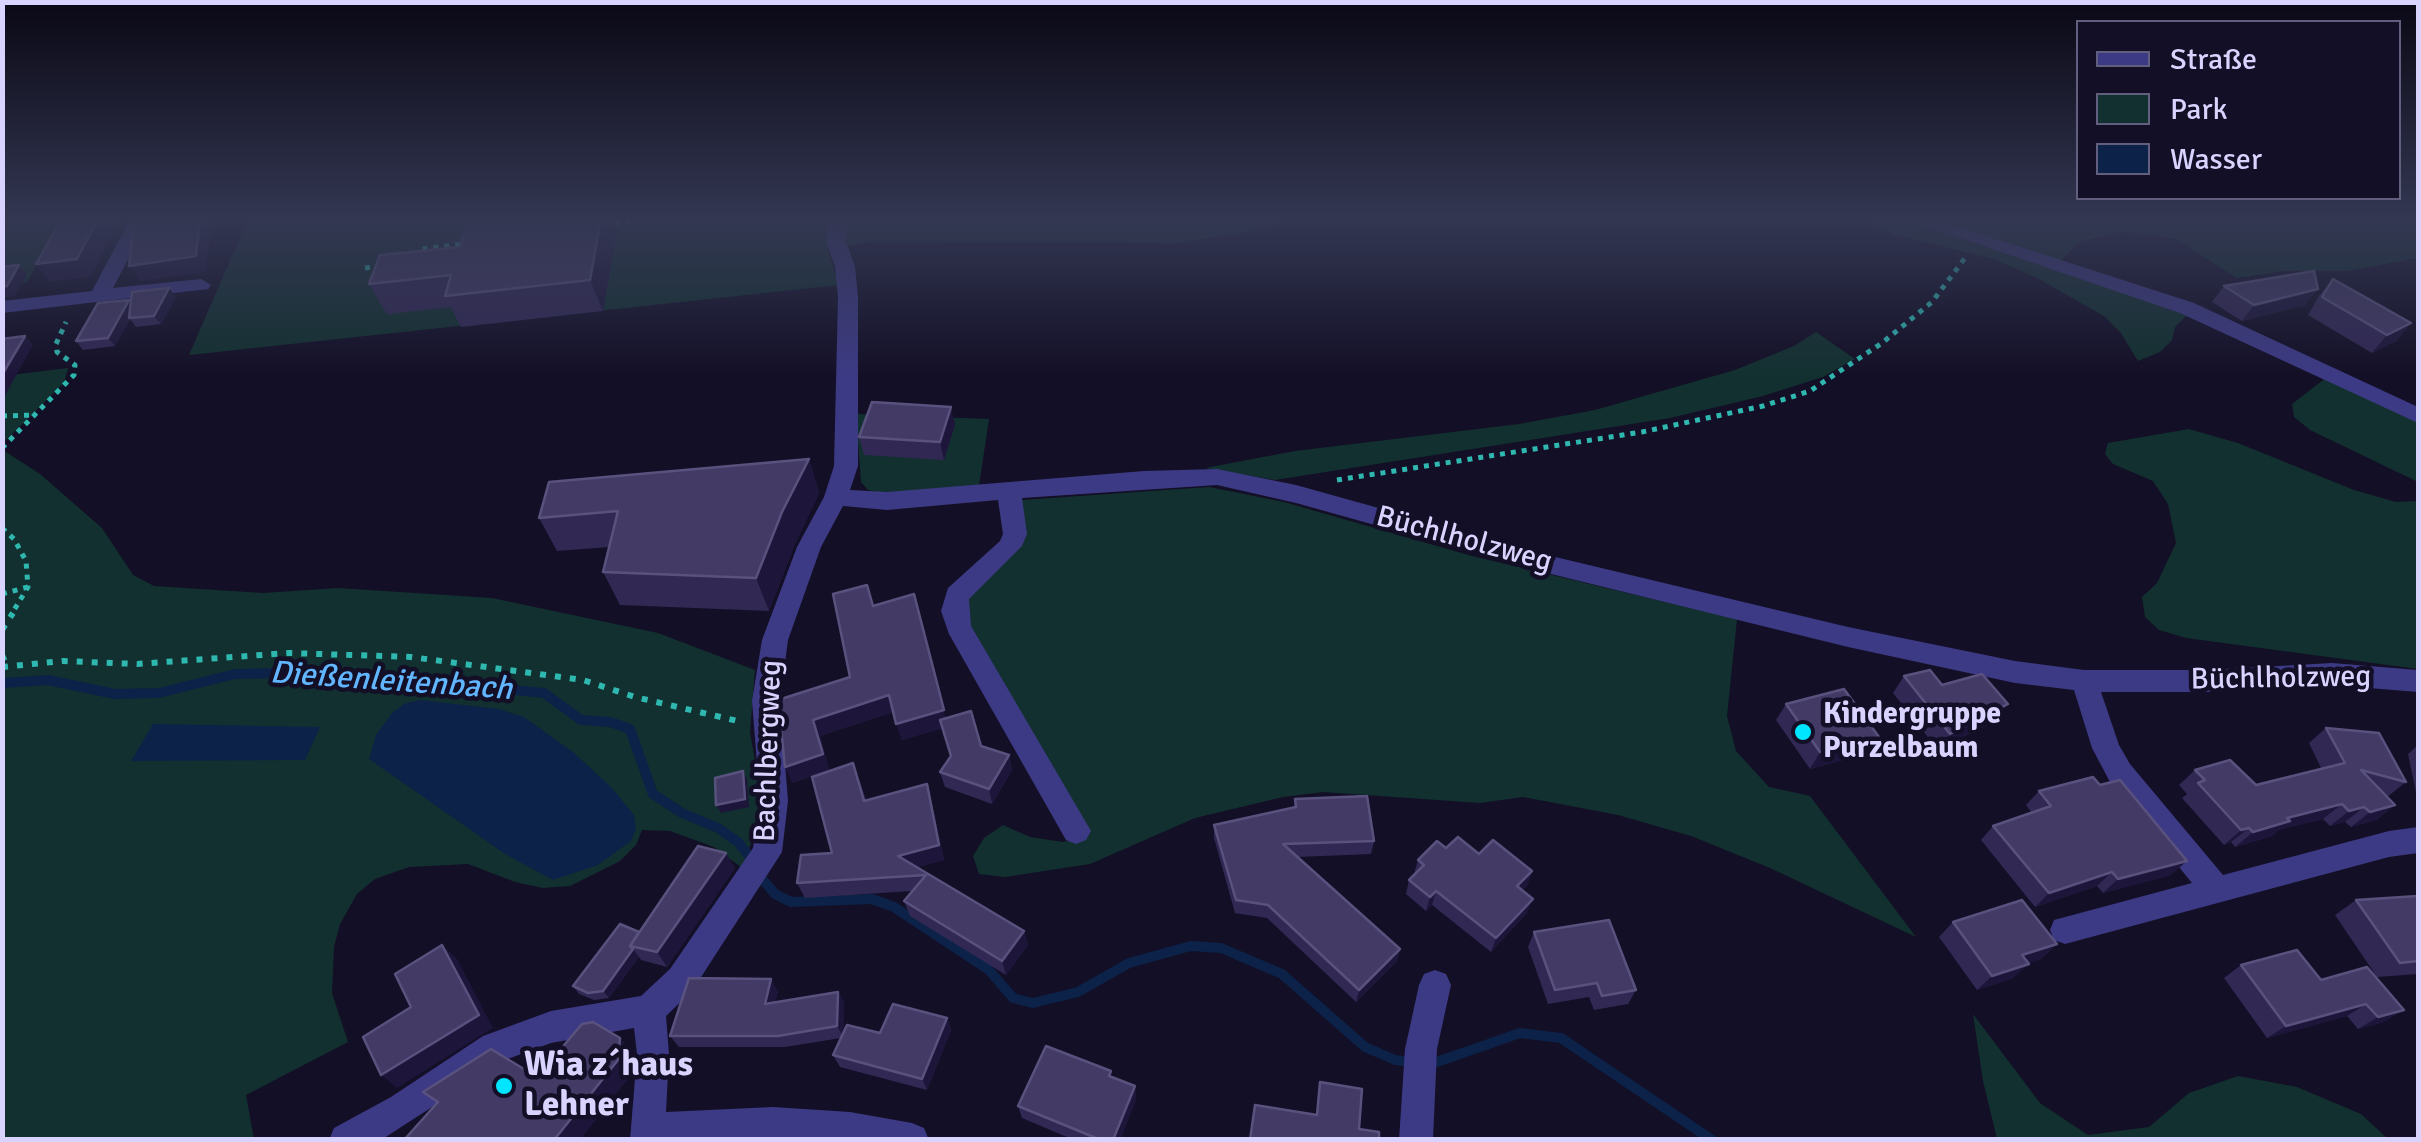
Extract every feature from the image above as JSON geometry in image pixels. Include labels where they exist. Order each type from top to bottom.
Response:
[{"type":"street","points":[[88,297],[104,272]]},
{"type":"street","name":"Bachlbergweg","points":[[649,1010],[681,980],[760,868],[772,830],[773,775],[766,714],[774,640],[809,546],[836,497],[846,466],[845,272]]},
{"type":"street","points":[[2077,272],[2187,308],[2418,416]]},
{"type":"street","points":[[2,307],[201,286]]},
{"type":"street","name":"Büchlholzweg","points":[[836,497],[886,501],[1188,476],[1217,477],[1296,494],[1547,564],[1848,637],[2015,672],[2084,681],[2206,681],[2332,674],[2418,681]]},
{"type":"street","points":[[1009,491],[1015,534],[1010,546],[957,595],[954,611],[958,627],[1076,831]]},
{"type":"street","points":[[2084,681],[2106,748],[2120,773],[2216,890]]},
{"type":"street","points":[[2065,930],[2390,844],[2418,840]]},
{"type":"street","points":[[1416,1140],[1421,1065],[1436,985]]},
{"type":"street","points":[[346,1140],[402,1109],[495,1048],[551,1027],[649,1010],[653,1054],[648,1135],[773,1124],[850,1129],[912,1140]]},
{"type":"path","points":[[1296,494],[1318,484],[1353,477],[1642,432],[1763,406],[1810,391],[1882,343],[1932,302],[1957,272]]},
{"type":"path","points":[[2,448],[74,375],[75,365],[57,352],[56,344],[88,297]]},
{"type":"path","points":[[2,416],[34,415]]},
{"type":"path","points":[[2,528],[14,538],[26,562],[28,587],[2,630]]},
{"type":"path","points":[[2,594],[28,587]]},
{"type":"path","points":[[2,655],[5,666],[63,662],[137,664],[288,653],[412,657],[582,680],[716,716]]},
{"type":"green space","points":[[3,272],[33,272],[27,282],[16,284],[3,277]]},
{"type":"green space","points":[[225,272],[835,272],[839,285],[189,355]]},
{"type":"green space","points":[[2024,272],[2063,272],[2188,314],[2160,352],[2138,361],[2121,333],[2104,316]]},
{"type":"green space","points":[[2228,272],[2275,272],[2237,278]]},
{"type":"green space","points":[[1816,332],[1855,359],[1823,377],[1670,418],[1275,480],[1205,468],[1295,451],[1519,424],[1595,410],[1735,370],[1794,346]]},
{"type":"green space","points":[[68,368],[64,383],[3,443],[3,376]]},
{"type":"green space","points":[[2327,377],[2418,420],[2418,482],[2310,430],[2294,417],[2292,404]]},
{"type":"green space","points":[[856,414],[989,419],[979,486],[881,493],[868,490],[861,482]]},
{"type":"green space","points":[[2189,429],[2238,443],[2354,490],[2396,502],[2418,501],[2418,669],[2186,638],[2159,630],[2145,617],[2142,597],[2157,583],[2176,543],[2168,504],[2153,481],[2113,464],[2105,454],[2108,443]]},
{"type":"green space","points":[[3,450],[40,474],[102,528],[133,575],[154,586],[263,593],[338,588],[492,598],[658,633],[755,670],[750,732],[760,789],[759,821],[742,868],[714,847],[670,831],[642,830],[636,845],[620,861],[570,886],[543,888],[515,882],[468,864],[409,867],[375,879],[357,894],[340,924],[334,947],[332,993],[348,1042],[246,1095],[254,1139],[3,1140]]},
{"type":"green space","points":[[1209,487],[1284,502],[1472,556],[1737,619],[1727,716],[1736,751],[1769,787],[1810,796],[1916,937],[1770,868],[1691,836],[1618,815],[1523,797],[1480,803],[1323,792],[1283,797],[1195,818],[1090,864],[1005,877],[979,874],[973,856],[984,838],[1003,825],[1030,837],[1063,842],[1081,838],[967,627],[962,609],[989,569],[1022,500]]},
{"type":"green space","points":[[1973,1014],[2040,1103],[2088,1135],[2149,1127],[2189,1093],[2238,1076],[2297,1087],[2361,1114],[2388,1139],[1997,1139]]},
{"type":"water","points":[[420,700],[499,709],[524,717],[573,752],[612,788],[634,815],[636,829],[631,841],[598,865],[553,880],[505,854],[369,759],[376,735],[392,713],[404,704]]},
{"type":"water","points":[[153,724],[320,727],[305,760],[131,761]]},
{"type":"building","points":[[2,272],[15,272],[7,286],[2,287]]},
{"type":"building","points":[[373,272],[591,272],[590,280],[445,296],[451,275],[369,284]]},
{"type":"building","points":[[2314,272],[2318,289],[2254,305],[2224,286]]},
{"type":"building","points":[[2333,279],[2411,323],[2387,335],[2322,297]]},
{"type":"building","points":[[169,288],[154,316],[129,318],[132,292]]},
{"type":"building","points":[[129,300],[108,338],[76,341],[98,303]]},
{"type":"building","points":[[25,336],[2,375],[2,339]]},
{"type":"building","points":[[872,402],[951,407],[940,442],[859,437]]},
{"type":"building","points":[[809,459],[782,512],[756,578],[603,572],[618,511],[539,518],[549,482]]},
{"type":"building","points":[[867,585],[873,606],[914,594],[944,710],[896,724],[889,695],[813,720],[823,754],[785,767],[778,700],[850,677],[833,594]]},
{"type":"building","points":[[1930,670],[1942,685],[1982,674],[2008,704],[1950,734],[1904,676]]},
{"type":"building","points":[[1844,689],[1879,737],[1820,752],[1786,704]]},
{"type":"building","points":[[971,711],[981,746],[1009,755],[989,789],[940,772],[951,756],[940,720]]},
{"type":"building","points":[[2326,728],[2379,733],[2406,782],[2361,770],[2395,805],[2370,812],[2364,807],[2349,811],[2342,804],[2287,818],[2290,821],[2253,832],[2249,828],[2241,830],[2198,783],[2205,780],[2195,770],[2230,760],[2256,785],[2345,763]]},
{"type":"building","points":[[853,763],[864,801],[927,784],[939,845],[898,856],[1024,931],[1002,961],[904,901],[926,875],[797,883],[801,855],[832,853],[812,777]]},
{"type":"building","points":[[743,771],[745,799],[716,805],[715,778]]},
{"type":"building","points":[[2093,777],[2100,785],[2120,780],[2187,861],[2118,879],[2112,872],[2049,893],[1993,826],[2051,806],[2039,791]]},
{"type":"building","points":[[1367,796],[1374,841],[1283,844],[1400,949],[1359,990],[1268,905],[1236,900],[1214,825],[1296,807],[1295,799]]},
{"type":"building","points":[[1458,837],[1479,854],[1493,840],[1532,871],[1517,886],[1533,899],[1496,938],[1436,891],[1430,897],[1409,880],[1424,865],[1418,860],[1437,841],[1446,848]]},
{"type":"building","points":[[698,846],[726,853],[657,952],[630,946]]},
{"type":"building","points":[[2418,896],[2418,961],[2400,963],[2356,900]]},
{"type":"building","points":[[2022,900],[2057,944],[2022,955],[2029,964],[1992,976],[1953,922]]},
{"type":"building","points":[[1609,920],[1636,990],[1602,996],[1597,983],[1555,990],[1534,932]]},
{"type":"building","points":[[620,924],[639,932],[630,946],[633,949],[603,991],[588,993],[573,986]]},
{"type":"building","points":[[442,945],[479,1015],[381,1075],[363,1037],[411,1007],[395,974]]},
{"type":"building","points":[[2297,950],[2321,980],[2367,967],[2404,1010],[2378,1017],[2366,1004],[2286,1026],[2241,965]]},
{"type":"building","points":[[689,978],[771,979],[765,1004],[838,992],[837,1026],[778,1036],[670,1036]]},
{"type":"building","points":[[893,1004],[947,1018],[922,1079],[833,1055],[847,1025],[880,1033]]},
{"type":"building","name":"Wia z´haus Lehner","points":[[593,1022],[620,1038],[618,1060],[554,1140],[404,1140],[438,1102],[423,1092],[491,1049],[537,1077],[582,1024]]},
{"type":"building","points":[[1046,1046],[1111,1071],[1109,1076],[1135,1086],[1113,1140],[1101,1140],[1018,1106]]},
{"type":"building","points":[[1320,1082],[1362,1089],[1359,1129],[1379,1132],[1379,1140],[1250,1140],[1255,1105],[1317,1115]]},
{"type":"waterway","name":"Dießenleitenbach","points":[[2,683],[48,680],[115,694],[159,693],[235,674],[331,672],[544,693],[581,720],[610,722],[630,729],[653,794],[682,813],[718,828],[738,842],[753,861]]},
{"type":"waterway","name":"Dießenleitenbach","points":[[759,875],[775,894],[791,902],[872,899],[894,907],[989,970],[1013,998],[1033,1003],[1078,992],[1129,963],[1191,946],[1221,948],[1282,974],[1365,1047],[1395,1060],[1431,1064],[1520,1033],[1561,1038],[1712,1140]]},
{"type":"place","name":"Kindergruppe Purzelbaum","points":[[1803,732]]},
{"type":"place","name":"Wia z´haus Lehner","points":[[504,1086]]}]
